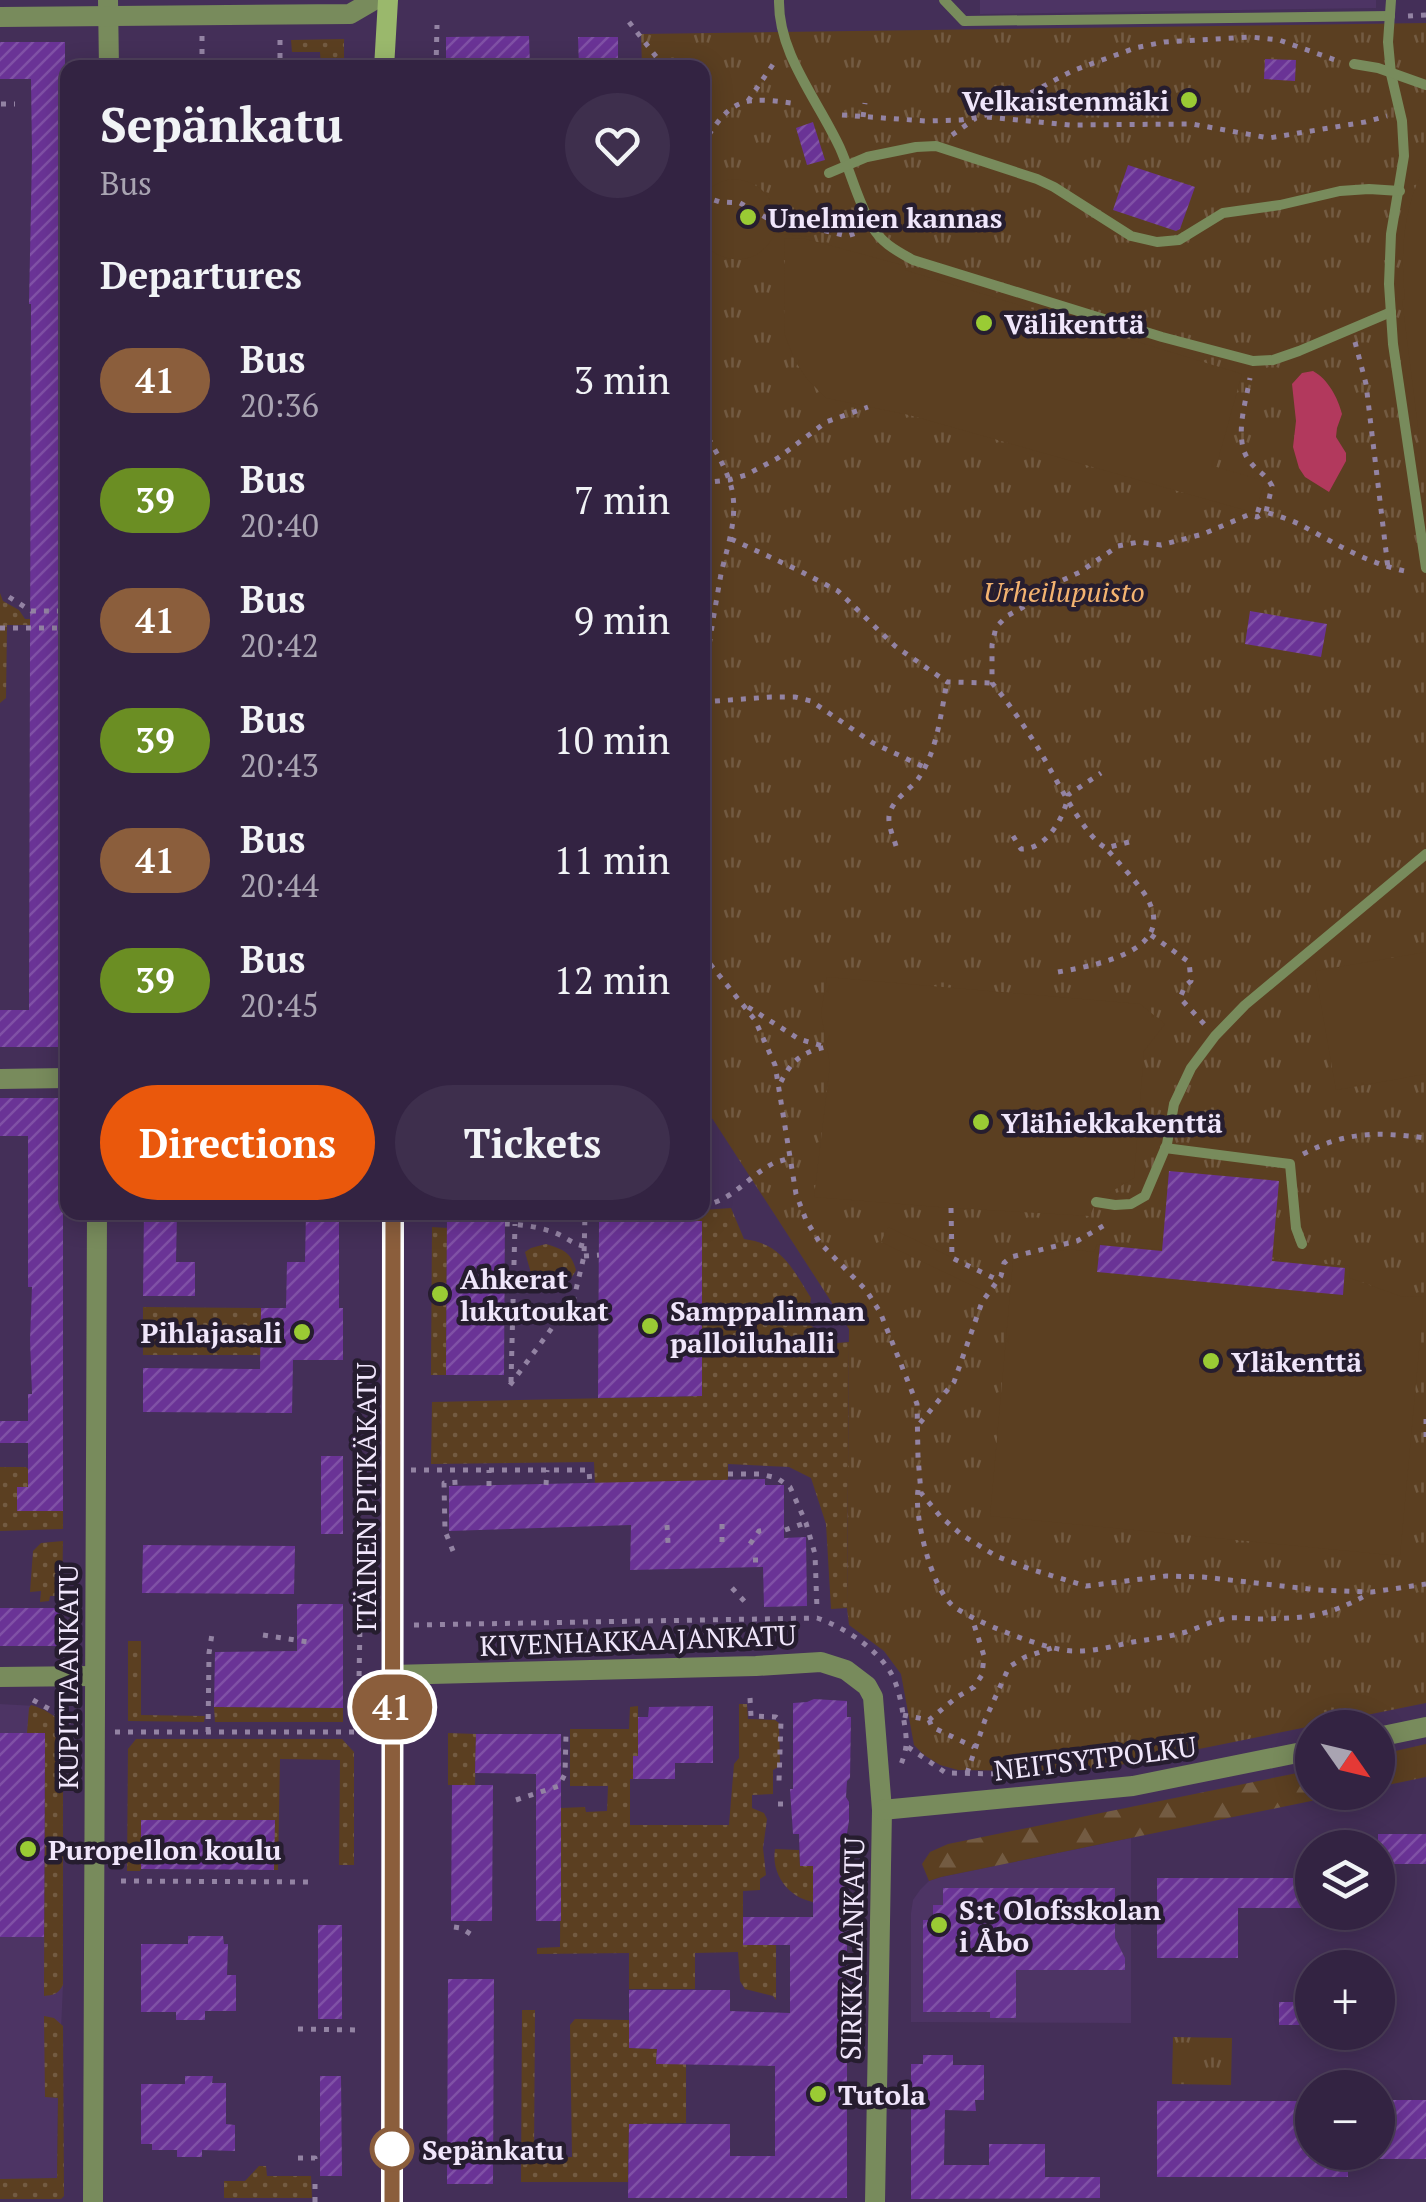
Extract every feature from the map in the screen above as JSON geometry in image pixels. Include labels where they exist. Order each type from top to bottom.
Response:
[{"type":"main road","points":[[384,60],[388,0]]},
{"type":"main road","name":"ITÄINEN PITKÄKATU","points":[[392,2202],[393,1220]]},
{"type":"street","points":[[0,17],[108,8],[350,14],[374,0]]},
{"type":"street","points":[[108,8],[109,60]]},
{"type":"street","points":[[0,1079],[60,1078]]},
{"type":"street","name":"KUPITTAANKATU","points":[[93,2202],[96,1220]]},
{"type":"street","name":"KIVENHAKKAAJANKATU","points":[[392,1675],[821,1662],[846,1670],[873,1697]]},
{"type":"street","points":[[0,1676],[93,1676]]},
{"type":"street","name":"SIRKKALANKATU","points":[[873,1697],[882,1810],[875,2202]]},
{"type":"street","points":[[1395,1733],[1426,1727]]},
{"type":"street","name":"NEITSYTPOLKU","points":[[882,1810],[1133,1786],[1295,1753]]},
{"type":"lane","points":[[779,0],[786,46],[820,108],[873,229],[888,246],[913,260],[1253,361],[1286,356],[1391,312]]},
{"type":"lane","points":[[944,0],[964,21],[1390,16]]},
{"type":"lane","points":[[1392,0],[1388,42],[1404,156],[1391,234],[1391,312],[1426,572]]},
{"type":"lane","points":[[1354,64],[1426,85]]},
{"type":"lane","points":[[829,173],[888,152],[936,146],[1037,179],[1131,236],[1157,242],[1179,240],[1223,213],[1340,191],[1400,191]]},
{"type":"lane","points":[[1096,1202],[1116,1206],[1132,1204],[1145,1196],[1165,1148],[1174,1104],[1191,1068],[1215,1036],[1246,1004],[1426,854]]},
{"type":"lane","points":[[1165,1148],[1290,1164],[1296,1228],[1302,1244]]},
{"type":"path","points":[[629,22],[658,60]]},
{"type":"path","points":[[436,60],[437,25]]},
{"type":"path","points":[[280,34],[280,58]]},
{"type":"path","points":[[202,36],[202,58]]},
{"type":"path","points":[[710,133],[734,105],[748,101],[787,102],[845,116],[926,122],[991,114],[1072,71],[1164,42],[1251,37],[1279,40],[1322,57],[1354,64]]},
{"type":"path","points":[[748,101],[786,46]]},
{"type":"path","points":[[786,113],[787,102]]},
{"type":"path","points":[[863,117],[865,103]]},
{"type":"path","points":[[1,104],[16,104]]},
{"type":"path","points":[[936,146],[979,116],[1070,125],[1192,124],[1269,138],[1400,113]]},
{"type":"path","points":[[710,199],[740,202],[774,222],[847,236],[873,229]]},
{"type":"path","points":[[818,229],[822,210]]},
{"type":"path","points":[[1351,329],[1366,384],[1388,568]]},
{"type":"path","points":[[1058,972],[1118,957],[1142,945],[1151,935],[1155,920],[1150,900],[1106,848],[1091,837],[1034,741],[992,683],[996,627],[1006,616],[1118,546],[1139,542],[1160,545],[1266,512],[1272,486],[1265,474],[1249,462],[1241,444],[1253,361]]},
{"type":"path","points":[[710,482],[746,475],[778,458],[826,422],[868,407]]},
{"type":"path","points":[[710,442],[729,480],[733,513],[710,632]]},
{"type":"path","points":[[1256,509],[1297,523],[1388,568],[1426,572]]},
{"type":"path","points":[[730,539],[838,591],[896,646],[947,682],[992,683]]},
{"type":"path","points":[[9,597],[31,611],[60,611]]},
{"type":"path","points":[[0,628],[60,628]]},
{"type":"path","points":[[896,846],[888,819],[930,756],[947,682]]},
{"type":"path","points":[[710,701],[771,697],[811,701],[873,743],[924,767]]},
{"type":"path","points":[[1012,836],[1020,849],[1036,846],[1064,814],[1068,795],[1100,773]]},
{"type":"path","points":[[1106,848],[1129,842]]},
{"type":"path","points":[[1151,935],[1189,962],[1191,981],[1180,998],[1215,1036]]},
{"type":"path","points":[[710,964],[755,1020],[775,1064],[796,1194],[806,1220],[820,1243],[866,1290],[880,1312],[918,1404],[921,1493],[940,1516],[996,1556],[1086,1586],[1166,1576],[1372,1592],[1426,1584]]},
{"type":"path","points":[[741,1003],[799,1039],[826,1046],[803,1053],[779,1086]]},
{"type":"path","points":[[1290,1164],[1307,1152],[1347,1136],[1392,1134],[1426,1138]]},
{"type":"path","points":[[710,1204],[732,1194],[773,1163],[790,1158]]},
{"type":"path","points":[[918,1424],[954,1382],[982,1302],[1004,1264],[1012,1257],[1078,1241],[1132,1204]]},
{"type":"path","points":[[950,1208],[952,1258],[998,1280]]},
{"type":"path","points":[[516,1224],[510,1384],[574,1298],[584,1256],[585,1220]]},
{"type":"path","points":[[505,1224],[561,1235],[572,1244],[584,1246]]},
{"type":"path","points":[[584,1256],[599,1255]]},
{"type":"path","points":[[1426,1419],[1426,1437]]},
{"type":"path","points":[[425,1470],[589,1470],[590,1484]]},
{"type":"path","points":[[454,1551],[445,1531],[444,1482],[462,1484],[462,1470]]},
{"type":"path","points":[[489,1470],[489,1486]]},
{"type":"path","points":[[546,1485],[547,1470]]},
{"type":"path","points":[[728,1474],[760,1474],[777,1478],[790,1487],[815,1554],[817,1609]]},
{"type":"path","points":[[920,1480],[917,1510],[941,1591],[953,1606],[971,1616],[1052,1648],[1070,1652],[1095,1650],[1166,1637],[1229,1618],[1326,1614],[1372,1592]]},
{"type":"path","points":[[784,1530],[806,1523]]},
{"type":"path","points":[[722,1524],[722,1542]]},
{"type":"path","points":[[667,1525],[668,1543]]},
{"type":"path","points":[[750,1544],[759,1531],[765,1530]]},
{"type":"path","points":[[753,1560],[764,1560]]},
{"type":"path","points":[[732,1588],[746,1607]]},
{"type":"path","points":[[929,1720],[974,1687],[982,1675],[984,1656],[971,1616]]},
{"type":"path","points":[[428,1626],[813,1617],[858,1641],[893,1677],[908,1748],[946,1773],[1018,1775]]},
{"type":"path","points":[[121,1732],[358,1732],[360,1625]]},
{"type":"path","points":[[208,1732],[208,1654],[212,1634]]},
{"type":"path","points":[[263,1636],[308,1642]]},
{"type":"path","points":[[967,1773],[1009,1667],[1052,1648]]},
{"type":"path","points":[[750,1698],[751,1716],[781,1722],[780,1781]]},
{"type":"path","points":[[22,1699],[46,1706],[68,1720]]},
{"type":"path","points":[[903,1715],[929,1720]]},
{"type":"path","points":[[929,1720],[932,1727],[974,1748]]},
{"type":"path","points":[[516,1800],[559,1786],[565,1774],[566,1734]]},
{"type":"path","points":[[778,1804],[790,1804]]},
{"type":"path","points":[[121,1880],[309,1882]]},
{"type":"path","points":[[454,1928],[477,1938]]},
{"type":"path","points":[[298,2029],[359,2030]]},
{"type":"path","points":[[298,2158],[315,2158],[315,2164]]},
{"type":"path","points":[[315,2176],[315,2202]]},
{"type":"shaded area","points":[[980,0],[1376,0],[1376,8],[980,14]]},
{"type":"shaded area","points":[[1313,371],[1332,389],[1342,414],[1336,437],[1346,453],[1346,461],[1329,492],[1305,477],[1293,447],[1296,421],[1292,384],[1302,373]]},
{"type":"shaded area","name":"Puropellon koulu","points":[[0,1704],[35,1706],[48,1713],[63,1985],[57,2179],[0,2179]]},
{"type":"shaded area","points":[[1131,1838],[1131,2023],[911,2022],[911,1913],[913,1900],[929,1881]]},
{"type":"green space","name":"Urheilupuisto","points":[[1426,23],[1426,1703],[1391,1710],[1295,1710],[1295,1730],[1110,1767],[958,1770],[940,1765],[914,1745],[901,1674],[884,1651],[849,1625],[849,1329],[710,1115],[710,60],[642,60],[641,34]]},
{"type":"green space","points":[[344,39],[344,60],[321,60],[320,52],[292,52],[291,40]]},
{"type":"green space","points":[[1426,164],[1426,491],[1402,300],[1408,213]]},
{"type":"green space","name":"Unelmien kannas","points":[[730,179],[747,181],[760,188],[775,215],[813,220],[810,237],[775,233],[761,251],[742,259],[712,251],[710,189]]},
{"type":"green space","points":[[785,238],[806,239],[906,266],[905,270],[1242,374],[1216,467],[1265,481],[1255,513],[909,415],[826,398],[795,361],[784,333]]},
{"type":"green space","points":[[0,593],[3,601],[19,610],[25,619],[60,619],[60,635],[41,635],[41,625],[7,625],[6,698],[0,703]]},
{"type":"green space","points":[[1426,952],[1426,1074],[1336,1090],[1315,971]]},
{"type":"green space","name":"Ylähiekkakenttä","points":[[827,977],[1140,1004],[1165,1024],[1144,1051],[1134,1178],[1096,1201],[1090,1216],[814,1197],[830,1065],[821,1013]]},
{"type":"green space","points":[[731,1208],[744,1239],[768,1246],[785,1259],[811,1298],[807,1323],[837,1343],[849,1342],[847,1608],[831,1609],[826,1524],[811,1478],[789,1467],[728,1464],[728,1480],[595,1484],[594,1462],[431,1464],[432,1402],[702,1396],[702,1222],[677,1220],[710,1220],[710,1210]]},
{"type":"green space","points":[[432,1227],[447,1228],[446,1375],[431,1375]]},
{"type":"green space","points":[[888,1227],[995,1278],[988,1293],[881,1242]]},
{"type":"green space","points":[[546,1244],[566,1252],[576,1270],[564,1283],[536,1291],[525,1252]]},
{"type":"green space","name":"Yläkenttä","points":[[1097,1244],[1349,1266],[1350,1278],[1400,1296],[1424,1297],[1400,1556],[990,1516],[1013,1261],[1068,1249],[1094,1252]]},
{"type":"green space","points":[[143,1307],[261,1308],[261,1355],[143,1355]]},
{"type":"green space","points":[[0,1467],[28,1469],[28,1487],[17,1488],[17,1511],[63,1511],[63,1529],[0,1531]]},
{"type":"green space","points":[[63,1541],[62,1596],[50,1596],[49,1601],[40,1602],[41,1591],[30,1592],[33,1551],[41,1543]]},
{"type":"green space","points":[[128,1641],[141,1641],[141,1715],[205,1716],[204,1722],[128,1721]]},
{"type":"green space","points":[[739,1704],[747,1704],[748,1719],[779,1723],[780,1766],[773,1770],[773,1794],[752,1795],[752,1808],[764,1813],[767,1819],[763,1848],[766,1875],[760,1879],[760,1890],[743,1891],[743,1945],[776,1945],[776,2000],[745,1989],[740,1981],[738,1952],[695,1953],[695,1989],[629,1989],[629,1953],[537,1954],[537,1948],[560,1947],[561,1808],[607,1811],[608,1786],[570,1786],[570,1729],[629,1729],[630,1707],[638,1706],[638,1756],[633,1756],[630,1779],[630,1825],[729,1825],[734,1764],[739,1758]]},
{"type":"green space","points":[[31,1705],[49,1713],[63,1726],[63,1985],[55,1994],[44,1996],[45,1734],[27,1733]]},
{"type":"green space","points":[[214,1707],[343,1708],[343,1722],[215,1722]]},
{"type":"green space","points":[[448,1733],[476,1734],[475,1785],[448,1785]]},
{"type":"green space","points":[[136,1739],[342,1739],[354,1752],[354,1865],[339,1865],[340,1760],[280,1759],[278,1870],[274,1870],[274,1820],[157,1827],[157,1820],[142,1820],[141,1869],[127,1871],[128,1749]]},
{"type":"green space","points":[[1426,1744],[1426,1777],[1395,1783],[1395,1751]]},
{"type":"green space","points":[[1295,1773],[1295,1804],[929,1881],[922,1864],[930,1852],[948,1844]]},
{"type":"green space","points":[[775,1849],[799,1850],[800,1866],[813,1866],[813,1902],[796,1895],[783,1883],[776,1867]]},
{"type":"green space","points":[[522,2010],[535,2010],[534,2158],[572,2157],[570,2025],[575,2019],[629,2020],[629,2048],[657,2049],[656,2063],[686,2064],[686,2123],[629,2124],[628,2182],[521,2182]]},
{"type":"green space","points":[[44,2016],[63,2026],[64,2196],[0,2199],[0,2179],[57,2178],[58,2098],[45,2097]]},
{"type":"green space","points":[[1173,2037],[1232,2038],[1231,2085],[1172,2084]]},
{"type":"green space","points":[[259,2166],[266,2166],[267,2176],[311,2176],[312,2198],[224,2198],[224,2181],[245,2181]]},
{"type":"building","points":[[529,36],[530,60],[446,60],[446,37]]},
{"type":"building","points":[[578,37],[618,37],[618,60],[579,60]]},
{"type":"building","points":[[0,42],[65,42],[65,60],[60,60],[60,1047],[0,1047],[0,1010],[29,1010],[32,155],[31,79],[0,79]]},
{"type":"building","points":[[1265,59],[1296,60],[1295,81],[1264,79]]},
{"type":"building","points":[[813,122],[825,160],[807,165],[796,128]]},
{"type":"building","points":[[1128,165],[1195,187],[1180,229],[1176,231],[1113,210]]},
{"type":"building","points":[[1250,611],[1327,624],[1321,657],[1245,644]]},
{"type":"building","points":[[0,1098],[60,1098],[63,1511],[17,1511],[17,1487],[28,1487],[28,1443],[0,1443],[0,1421],[28,1421],[28,1394],[32,1394],[32,1287],[28,1287],[28,1136],[0,1136]]},
{"type":"building","points":[[1169,1171],[1279,1181],[1272,1261],[1345,1268],[1343,1295],[1097,1272],[1100,1245],[1162,1251]]},
{"type":"building","points":[[144,1220],[177,1220],[176,1262],[195,1262],[195,1296],[143,1296]]},
{"type":"building","points":[[306,1220],[339,1220],[343,1360],[293,1360],[292,1413],[143,1412],[143,1368],[260,1369],[261,1308],[286,1308],[287,1262],[305,1262]]},
{"type":"building","points":[[447,1220],[505,1220],[504,1375],[446,1375]]},
{"type":"building","name":"Samppalinnan palloiluhalli","points":[[702,1221],[702,1396],[598,1398],[599,1222]]},
{"type":"building","points":[[321,1456],[343,1456],[343,1534],[321,1534]]},
{"type":"building","points":[[765,1479],[765,1485],[784,1485],[784,1538],[806,1537],[807,1606],[764,1607],[763,1567],[630,1570],[631,1525],[449,1531],[449,1486]]},
{"type":"building","points":[[143,1545],[295,1546],[294,1594],[142,1593]]},
{"type":"building","points":[[297,1604],[343,1604],[343,1708],[214,1707],[215,1652],[297,1651]]},
{"type":"building","points":[[0,1608],[63,1608],[63,1646],[0,1646]]},
{"type":"building","points":[[814,1699],[847,1701],[847,1717],[851,1717],[846,1797],[847,2198],[628,2198],[629,2124],[730,2124],[730,2156],[775,2156],[775,2066],[656,2064],[657,2049],[629,2048],[629,1990],[730,1990],[730,2011],[790,2013],[790,1945],[743,1945],[743,1917],[813,1917],[813,1866],[800,1866],[799,1834],[793,1834],[790,1789],[793,1703]]},
{"type":"building","points":[[713,1706],[713,1763],[675,1763],[675,1779],[633,1779],[633,1756],[638,1756],[638,1717],[648,1717],[649,1707]]},
{"type":"building","points":[[0,1733],[45,1733],[44,1937],[0,1937]]},
{"type":"building","points":[[476,1734],[561,1734],[561,1921],[536,1921],[536,1774],[475,1773]]},
{"type":"building","points":[[452,1785],[493,1785],[492,1921],[451,1921]]},
{"type":"building","points":[[141,1820],[275,1820],[274,1870],[141,1869]]},
{"type":"building","points":[[1395,1834],[1426,1834],[1426,1864],[1395,1864]]},
{"type":"building","points":[[1157,1878],[1295,1878],[1295,1908],[1238,1908],[1238,1958],[1157,1958]]},
{"type":"building","points":[[943,1888],[1115,1888],[1115,1938],[1125,1958],[1125,1970],[1016,1970],[1016,2018],[990,2018],[990,2012],[923,2012],[923,1920],[933,1920],[933,1905],[943,1905]]},
{"type":"building","points":[[318,1925],[342,1925],[342,2019],[318,2019]]},
{"type":"building","points":[[188,1936],[223,1936],[224,1944],[228,1944],[227,1975],[236,1975],[236,2011],[205,2011],[205,2020],[176,2020],[176,2012],[141,2012],[141,1944],[188,1944]]},
{"type":"building","points":[[448,1979],[494,1979],[493,2184],[447,2184]]},
{"type":"building","points":[[1279,2002],[1295,2002],[1295,2025],[1279,2025]]},
{"type":"building","points":[[923,2055],[953,2055],[953,2065],[984,2065],[984,2100],[975,2100],[976,2111],[945,2110],[944,2165],[989,2165],[989,2144],[1045,2144],[1045,2177],[1100,2177],[1100,2198],[911,2199],[911,2064],[923,2064]]},
{"type":"building","points":[[185,2076],[213,2076],[212,2083],[226,2083],[226,2124],[235,2125],[235,2151],[202,2150],[202,2157],[177,2157],[177,2150],[152,2150],[152,2144],[141,2144],[141,2084],[185,2084]]},
{"type":"building","points":[[320,2076],[341,2076],[342,2176],[320,2176]]},
{"type":"building","points":[[1395,2100],[1426,2100],[1426,2159],[1395,2159]]},
{"type":"building","points":[[1157,2101],[1295,2101],[1295,2170],[1348,2170],[1348,2177],[1157,2177]]},
{"type":"bus line","name":"41","points":[[392,2202],[393,1220]]},
{"type":"place","name":"Velkaistenmäki","points":[[1189,100]]},
{"type":"place","name":"Unelmien kannas","points":[[748,217]]},
{"type":"place","name":"Välikenttä","points":[[984,323]]},
{"type":"place","name":"Ylähiekkakenttä","points":[[981,1122]]},
{"type":"place","name":"Ahkerat lukutoukat","points":[[440,1294]]},
{"type":"place","name":"Samppalinnan palloiluhalli","points":[[650,1326]]},
{"type":"place","name":"Pihlajasali","points":[[302,1332]]},
{"type":"place","name":"Yläkenttä","points":[[1211,1361]]},
{"type":"place","name":"Puropellon koulu","points":[[28,1849]]},
{"type":"place","name":"S:t Olofsskolan i Åbo","points":[[939,1925]]},
{"type":"place","name":"Tutola","points":[[818,2094]]},
{"type":"place","name":"Sepänkatu","points":[[392,2149]]}]
